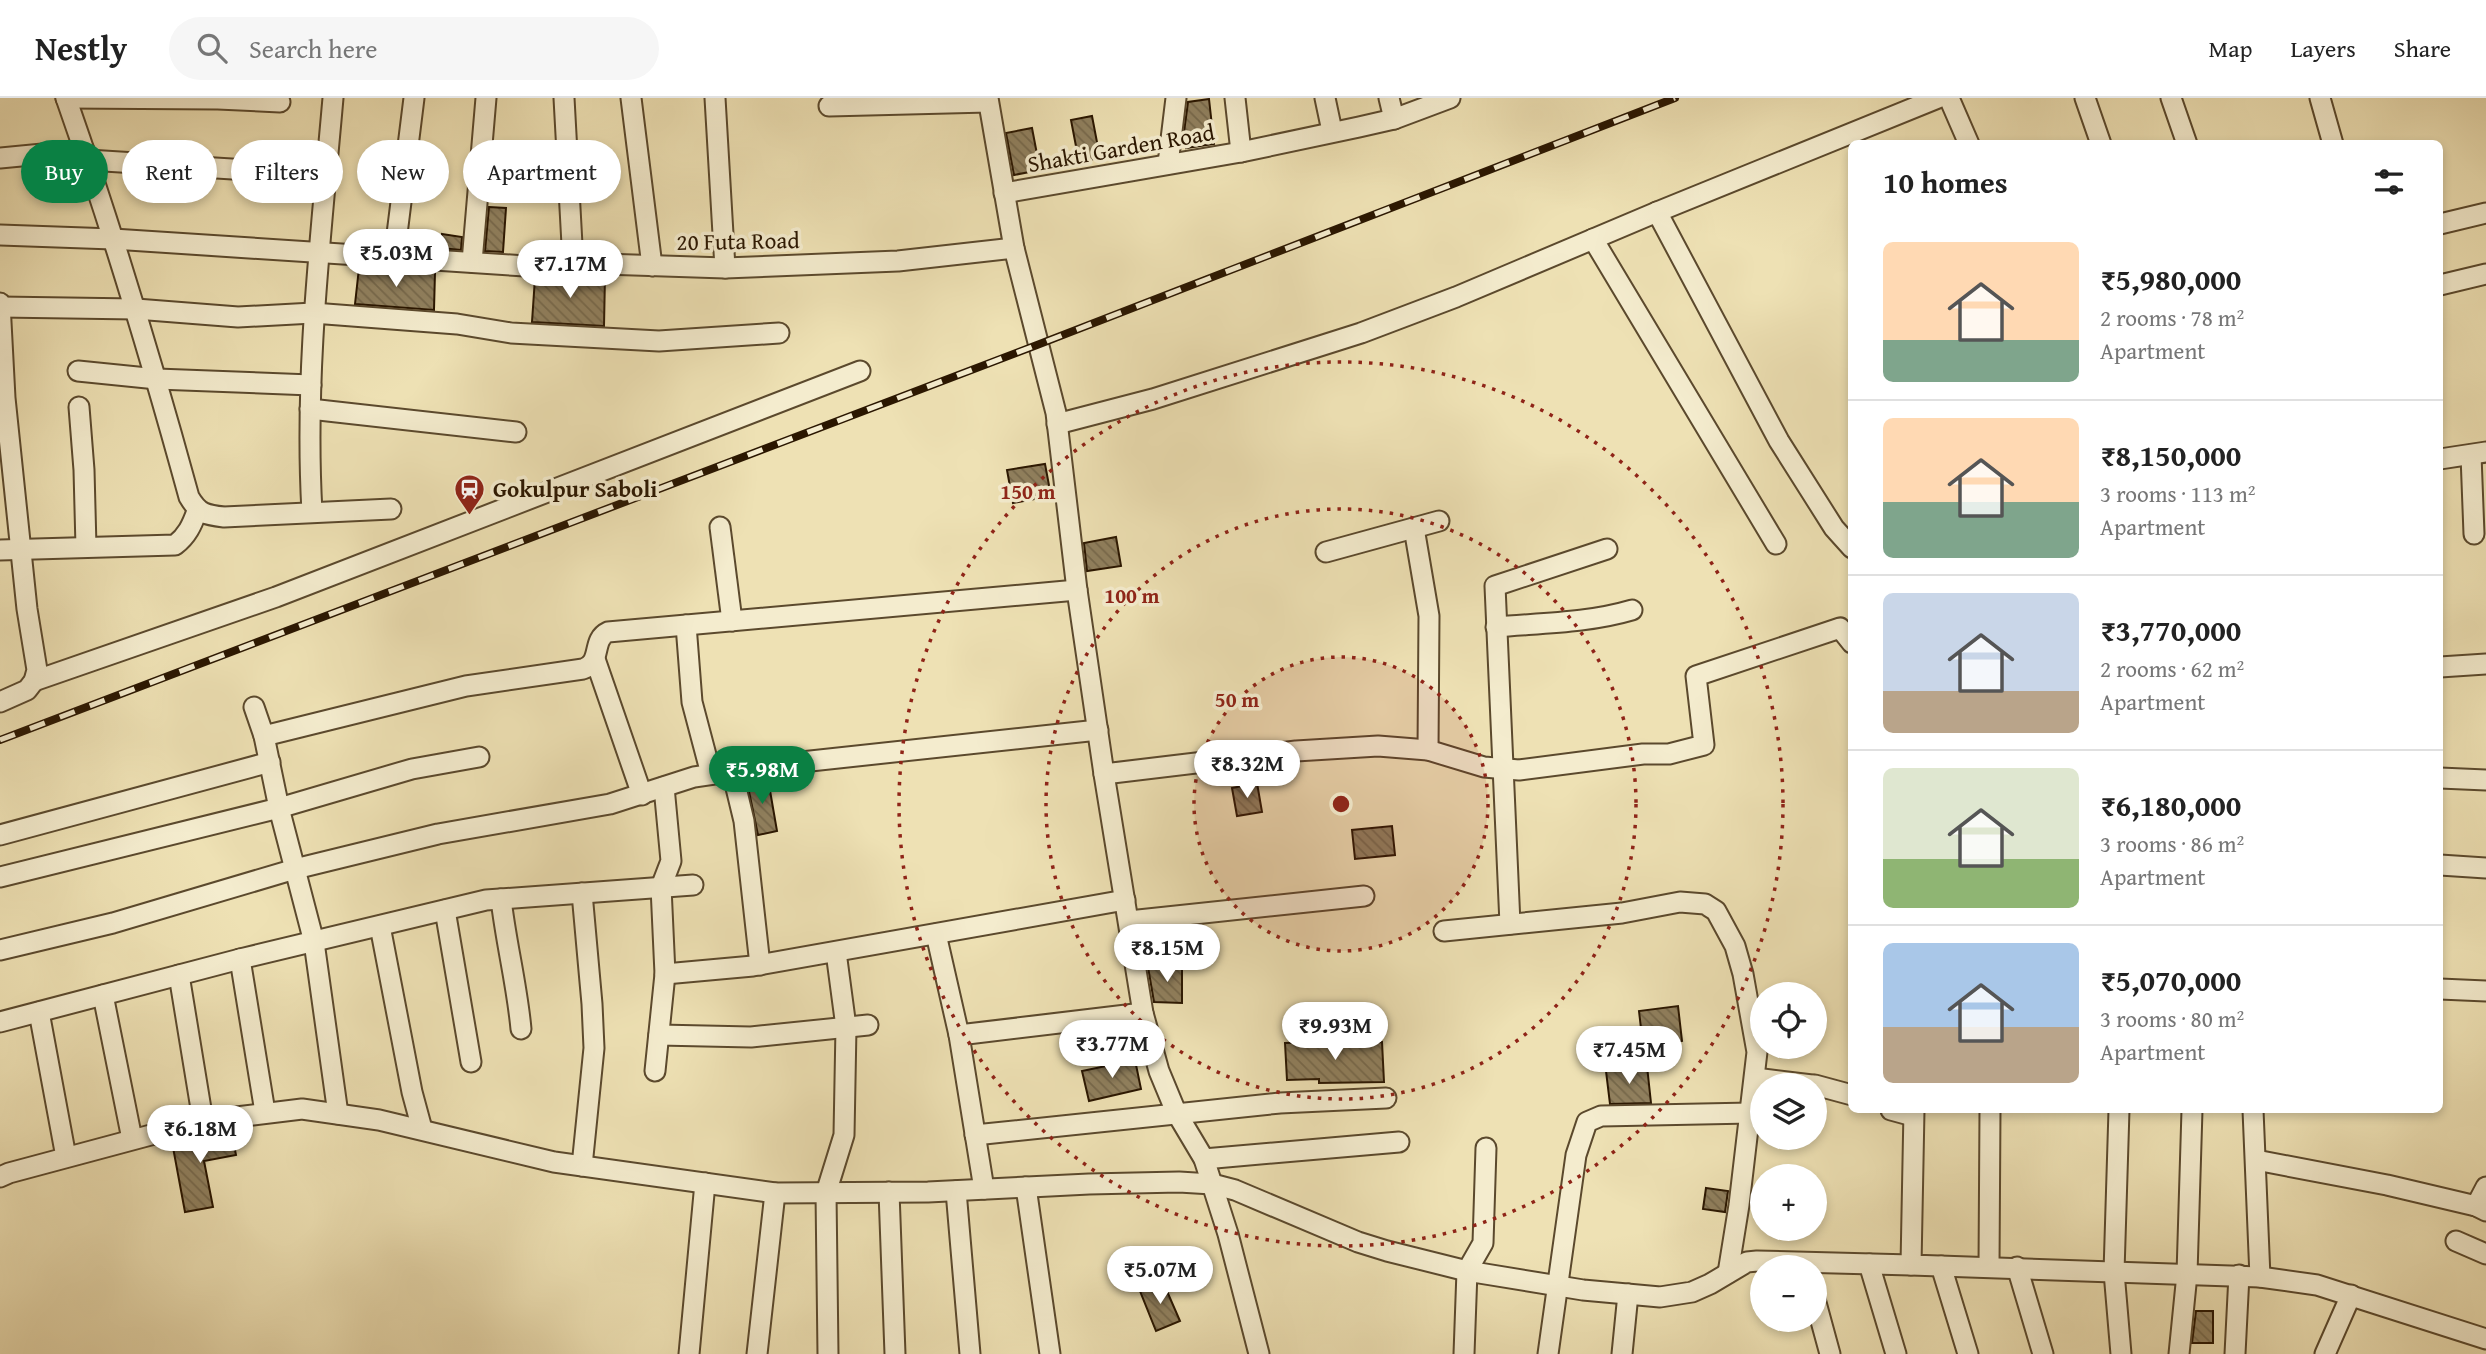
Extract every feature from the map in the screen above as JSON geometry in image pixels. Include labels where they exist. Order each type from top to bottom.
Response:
[{"type":"street","points":[[81,140],[66,98],[280,102]]},
{"type":"street","points":[[329,140],[333,98]]},
{"type":"street","points":[[394,258],[414,98]]},
{"type":"street","points":[[472,262],[486,98]]},
{"type":"street","points":[[564,98],[573,263]]},
{"type":"street","points":[[631,98],[652,266]]},
{"type":"street","points":[[715,98],[725,268]]},
{"type":"street","points":[[1168,164],[1176,98]]},
{"type":"street","points":[[1235,98],[1241,152]]},
{"type":"street","points":[[1325,98],[1332,131]]},
{"type":"street","points":[[1389,98],[1394,119]]},
{"type":"street","name":"Shakti Garden Road","points":[[1004,193],[1241,152],[1394,119],[1450,98]]},
{"type":"street","points":[[1057,424],[1153,399],[1362,333],[1456,297],[1938,98]]},
{"type":"street","points":[[1949,98],[1967,140]]},
{"type":"street","points":[[2085,98],[2100,140]]},
{"type":"street","points":[[2171,98],[2186,140]]},
{"type":"street","points":[[2320,98],[2332,140]]},
{"type":"street","points":[[829,106],[988,100],[1014,248],[1057,424],[1077,590],[1143,1013],[1159,1071],[1176,1112],[1203,1159],[1212,1184],[1259,1354]]},
{"type":"street","points":[[0,158],[21,157]]},
{"type":"street","points":[[108,157],[231,167]]},
{"type":"street","points":[[101,203],[157,379],[189,497],[197,511],[205,515],[224,517],[391,509]]},
{"type":"street","points":[[312,512],[309,461],[313,313],[323,203]]},
{"type":"street","points":[[1657,212],[1779,441],[1834,528],[1848,544]]},
{"type":"street","points":[[2443,223],[2486,213]]},
{"type":"street","name":"20 Futa Road","points":[[0,235],[113,239],[525,266],[573,263],[725,268],[898,261],[1014,248]]},
{"type":"street","points":[[1593,239],[1776,544]]},
{"type":"street","points":[[2443,284],[2486,274]]},
{"type":"street","points":[[0,702],[27,690],[34,681],[37,670],[27,610],[5,398],[0,305],[136,309],[238,317],[313,313],[457,324],[511,333],[659,341],[779,332]]},
{"type":"street","points":[[78,371],[157,379],[311,385]]},
{"type":"street","points":[[34,681],[276,597],[860,371]]},
{"type":"street","points":[[79,407],[86,547]]},
{"type":"street","points":[[310,410],[516,432]]},
{"type":"street","points":[[2443,459],[2479,453],[2474,534]]},
{"type":"street","points":[[0,550],[175,545],[192,526],[197,511]]},
{"type":"street","points":[[1326,552],[1439,522]]},
{"type":"street","points":[[720,527],[732,621]]},
{"type":"street","points":[[1415,528],[1429,616],[1428,750]]},
{"type":"street","points":[[1510,924],[1495,586],[1607,549]]},
{"type":"street","points":[[264,736],[466,686],[583,669],[590,666],[595,659],[598,641],[601,635],[608,632],[1077,590]]},
{"type":"street","points":[[1496,626],[1592,620],[1632,610]]},
{"type":"street","points":[[686,625],[692,702],[711,774]]},
{"type":"street","points":[[1104,774],[1296,751],[1378,746],[1428,750],[1484,767],[1518,770],[1643,754],[1669,754],[1704,745],[1696,676],[1840,628],[1848,638]]},
{"type":"street","points":[[595,659],[642,795]]},
{"type":"street","points":[[2443,667],[2486,664]]},
{"type":"street","points":[[254,707],[264,736],[279,808],[314,942],[338,1114]]},
{"type":"street","points":[[0,950],[113,923],[295,869],[438,834],[610,804],[694,777],[805,761],[1098,730]]},
{"type":"street","points":[[0,877],[279,808],[412,769],[480,757]]},
{"type":"street","points":[[0,835],[270,762]]},
{"type":"street","points":[[732,771],[744,821],[760,965]]},
{"type":"street","points":[[2443,778],[2486,780]]},
{"type":"street","points":[[655,1072],[665,974],[661,887],[671,862],[664,787]]},
{"type":"street","points":[[2443,865],[2486,868]]},
{"type":"street","points":[[0,1022],[240,959],[501,898],[693,885]]},
{"type":"street","points":[[582,893],[594,1048],[582,1166]]},
{"type":"street","points":[[1129,921],[1364,896]]},
{"type":"street","points":[[501,898],[522,1029]]},
{"type":"street","points":[[665,974],[760,965],[1125,900]]},
{"type":"street","points":[[1444,931],[1622,913],[1680,902],[1705,904],[1716,911],[1726,927],[1743,974],[1757,1052],[1755,1073]]},
{"type":"street","points":[[445,910],[471,1062]]},
{"type":"street","points":[[380,926],[412,1092],[422,1129]]},
{"type":"street","points":[[936,934],[959,1035],[984,1189]]},
{"type":"street","points":[[828,1354],[826,1193],[844,1135],[846,1027],[836,952]]},
{"type":"street","points":[[240,959],[265,1112]]},
{"type":"street","points":[[179,975],[203,1121]]},
{"type":"street","points":[[2443,989],[2486,991]]},
{"type":"street","points":[[103,995],[132,1139]]},
{"type":"street","points":[[39,1012],[66,1157]]},
{"type":"street","points":[[959,1035],[1143,1013]]},
{"type":"street","points":[[659,1035],[751,1037],[867,1025]]},
{"type":"street","points":[[1827,1088],[1848,1094]]},
{"type":"street","points":[[975,1135],[1176,1112],[1386,1098]]},
{"type":"street","points":[[0,1177],[203,1121],[302,1109],[422,1129],[554,1162],[775,1193],[956,1191],[1180,1182],[1212,1184],[1235,1190],[1358,1242],[1467,1271],[1628,1294],[1660,1297],[1692,1292],[1750,1262]]},
{"type":"street","points":[[1548,1354],[1576,1155],[1587,1122],[1601,1116],[1750,1113]]},
{"type":"street","points":[[1911,1265],[1914,1113]]},
{"type":"street","points":[[1989,1266],[1990,1113]]},
{"type":"street","points":[[2119,1113],[2113,1272],[2121,1354]]},
{"type":"street","points":[[2179,1354],[2187,1274],[2192,1113]]},
{"type":"street","points":[[2253,1113],[2260,1277]]},
{"type":"street","points":[[1728,1273],[1750,1120]]},
{"type":"street","points":[[1203,1159],[1399,1142]]},
{"type":"street","points":[[1464,1354],[1467,1271],[1483,1243],[1486,1148]]},
{"type":"street","points":[[2256,1160],[2387,1185],[2481,1209],[2486,1187]]},
{"type":"street","points":[[690,1354],[705,1184]]},
{"type":"street","points":[[1026,1187],[1050,1354]]},
{"type":"street","points":[[956,1191],[970,1354]]},
{"type":"street","points":[[889,1192],[895,1354]]},
{"type":"street","points":[[757,1354],[775,1193]]},
{"type":"street","points":[[2456,1241],[2486,1254]]},
{"type":"street","points":[[1869,1264],[1896,1354]]},
{"type":"street","points":[[1827,1265],[1989,1266],[2260,1277],[2317,1285],[2486,1339]]},
{"type":"street","points":[[1941,1266],[1968,1354]]},
{"type":"street","points":[[2017,1267],[2043,1354]]},
{"type":"street","points":[[2238,1353],[2239,1275]]},
{"type":"street","points":[[1622,1354],[1628,1294]]},
{"type":"street","points":[[2325,1354],[2351,1295]]},
{"type":"street","points":[[1824,1332],[1830,1354]]},
{"type":"building","points":[[1209,99],[1214,144],[1186,148],[1184,132],[1188,102]]},
{"type":"building","points":[[1092,116],[1100,158],[1079,162],[1071,120]]},
{"type":"building","points":[[1032,128],[1040,170],[1014,175],[1006,133]]},
{"type":"building","points":[[489,207],[506,208],[503,252],[485,251]]},
{"type":"building","points":[[442,234],[462,237],[461,250],[440,248]]},
{"type":"building","points":[[359,268],[435,272],[434,310],[355,304]]},
{"type":"building","points":[[605,276],[604,326],[532,322],[535,278]]},
{"type":"building","points":[[1045,464],[1051,496],[1013,503],[1007,470]]},
{"type":"building","points":[[1116,537],[1121,566],[1087,571],[1084,543]]},
{"type":"building","points":[[768,779],[777,831],[758,835],[747,782]]},
{"type":"building","points":[[1257,783],[1262,812],[1237,816],[1232,788]]},
{"type":"building","points":[[1392,826],[1395,855],[1355,859],[1352,830]]},
{"type":"building","points":[[1148,967],[1182,967],[1182,1003],[1154,1002]]},
{"type":"building","points":[[1678,1006],[1682,1041],[1643,1046],[1639,1011]]},
{"type":"building","points":[[1382,1042],[1384,1082],[1319,1083],[1319,1079],[1287,1080],[1285,1043]]},
{"type":"building","points":[[1135,1060],[1141,1089],[1089,1101],[1082,1071]]},
{"type":"building","points":[[1647,1066],[1651,1103],[1610,1104],[1606,1071]]},
{"type":"building","points":[[231,1130],[236,1155],[204,1161],[213,1207],[185,1212],[172,1142],[205,1133]]},
{"type":"building","points":[[1706,1188],[1728,1191],[1725,1212],[1703,1209]]},
{"type":"building","points":[[1163,1282],[1180,1321],[1156,1331],[1140,1291]]},
{"type":"building","points":[[2196,1311],[2213,1311],[2213,1343],[2192,1343]]},
{"type":"railway","points":[[0,740],[1037,345],[1675,98]]},
{"type":"place","name":"Gokulpur Saboli","points":[[470,516]]}]
